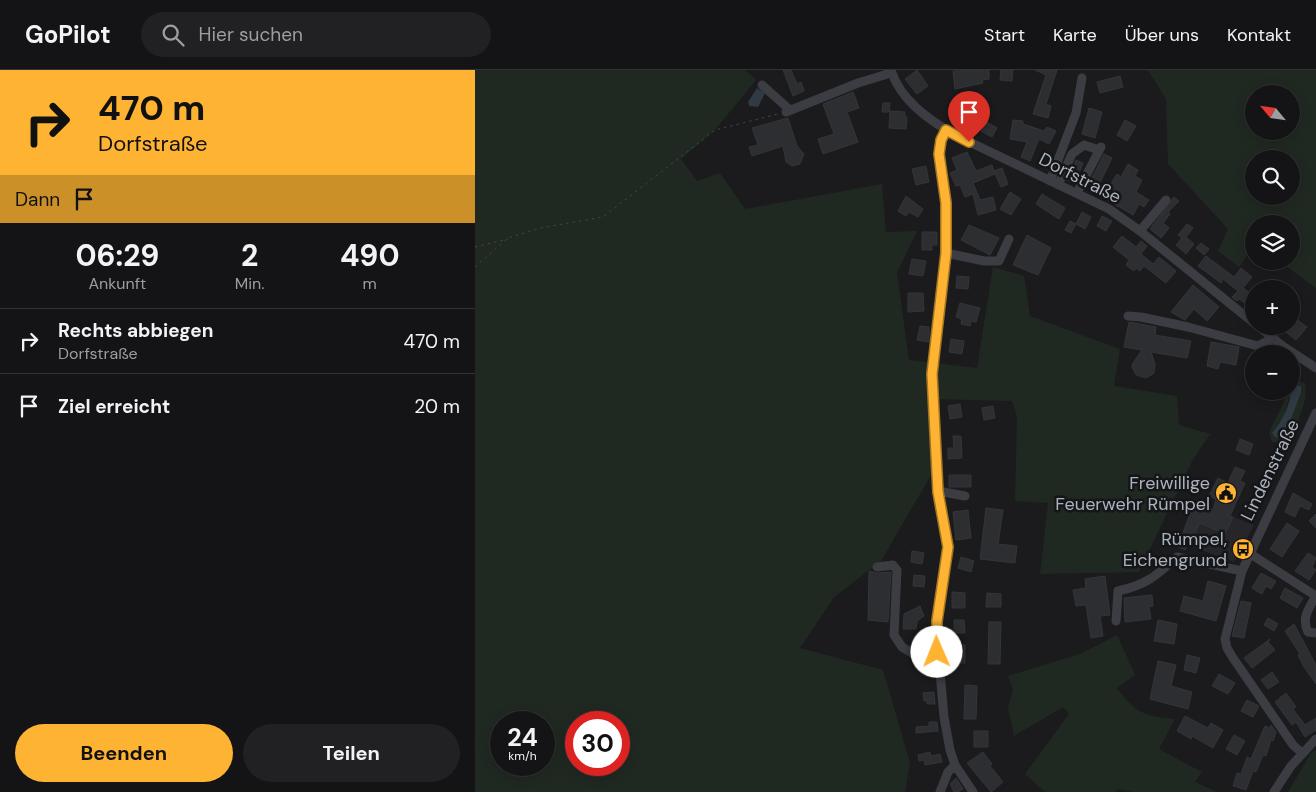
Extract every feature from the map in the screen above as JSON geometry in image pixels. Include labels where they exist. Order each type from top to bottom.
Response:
[{"type":"street","points":[[761,85],[788,111],[891,71]]},
{"type":"street","name":"Dorfstraße","points":[[891,71],[909,100],[946,130],[1109,209],[1140,230],[1245,316]]},
{"type":"street","points":[[1054,182],[1076,113],[1082,78]]},
{"type":"street","points":[[946,130],[941,140],[939,154],[946,203],[946,253],[932,374],[938,492],[948,547],[937,621],[937,652],[943,717],[955,765],[973,792]]},
{"type":"street","points":[[1054,182],[1073,152],[1084,145],[1100,148],[1077,193]]},
{"type":"street","points":[[1140,230],[1166,200]]},
{"type":"street","points":[[946,253],[984,261],[999,261],[1009,238]]},
{"type":"street","points":[[1128,316],[1188,327],[1258,346],[1273,338]]},
{"type":"street","points":[[1269,335],[1316,368]]},
{"type":"street","name":"Lindenstraße","points":[[1302,753],[1293,745],[1227,648],[1225,639],[1242,571],[1249,553],[1316,413]]},
{"type":"street","points":[[938,492],[965,496]]},
{"type":"street","points":[[1249,553],[1316,596],[1306,614],[1304,624],[1308,632],[1316,633]]},
{"type":"street","points":[[1116,621],[1119,591],[1137,587],[1153,579],[1177,557],[1242,571]]},
{"type":"street","points":[[877,567],[893,565],[897,570],[893,635],[902,647],[914,654],[937,652]]},
{"type":"street","points":[[1274,792],[1302,753],[1316,739]]},
{"type":"street","points":[[939,792],[948,772],[955,765]]},
{"type":"path","points":[[475,247],[540,228],[603,217],[715,130],[788,111]]},
{"type":"path","points":[[475,267],[508,238]]},
{"type":"shaded area","points":[[475,70],[745,70],[756,80],[715,130],[681,159],[697,181],[720,173],[745,209],[882,184],[886,232],[917,231],[897,273],[909,360],[977,368],[993,267],[1024,276],[1030,316],[1120,349],[1114,386],[1177,396],[1179,425],[1210,434],[1191,463],[1139,572],[1040,574],[1048,503],[1015,501],[1017,417],[1012,401],[934,399],[934,470],[881,561],[834,597],[800,648],[883,670],[910,763],[905,792],[475,792]]},
{"type":"shaded area","points":[[1148,70],[1316,70],[1316,288],[1291,270],[1300,270],[1300,215],[1245,215],[1245,258],[1239,267],[1218,251],[1228,229],[1168,164],[1166,99]]},
{"type":"shaded area","points":[[757,88],[765,93],[758,107],[749,106],[748,102]]},
{"type":"shaded area","points":[[1300,381],[1305,383],[1305,398],[1301,414],[1286,443],[1272,442],[1269,433],[1284,400],[1288,400],[1284,416],[1272,433],[1284,438],[1292,400],[1300,400]]},
{"type":"shaded area","points":[[1290,400],[1298,400],[1284,438],[1275,437],[1272,433],[1286,412]]},
{"type":"shaded area","points":[[1194,502],[1254,525],[1234,562],[1190,546],[1191,543],[1188,542],[1185,550],[1178,547]]},
{"type":"shaded area","points":[[1117,635],[1135,675],[1117,688],[1141,712],[1175,719],[1159,749],[1202,772],[1195,782],[1217,792],[1133,792],[1117,789],[1116,792],[1045,792],[1025,774],[1069,714],[1063,707],[1014,736],[1008,707],[1013,689],[1008,676],[1080,654]]},
{"type":"shaded area","points":[[1316,750],[1316,792],[1288,792],[1311,753]]},
{"type":"building","points":[[783,70],[791,70],[797,84],[801,82],[804,91],[793,96]]},
{"type":"building","points":[[917,70],[928,86],[917,94],[905,79]]},
{"type":"building","points":[[989,70],[989,79],[982,80],[983,83],[955,89],[953,71]]},
{"type":"building","points":[[1001,70],[1013,70],[1012,81],[1000,80]]},
{"type":"building","points":[[1035,70],[1057,70],[1046,104],[1051,106],[1048,118],[1033,114],[1046,75]]},
{"type":"building","points":[[1120,76],[1123,87],[1100,93],[1097,82]]},
{"type":"building","points":[[853,92],[859,108],[847,112],[858,142],[823,154],[818,139],[834,134],[823,104]]},
{"type":"building","points":[[883,103],[890,103],[889,112],[882,112]]},
{"type":"building","points":[[1089,108],[1102,112],[1095,138],[1082,134]]},
{"type":"building","points":[[954,109],[965,112],[963,121],[952,119]]},
{"type":"building","points":[[890,111],[905,112],[905,117],[907,117],[906,129],[889,128]]},
{"type":"building","points":[[788,118],[797,146],[804,154],[800,164],[792,166],[786,162],[783,146],[752,156],[749,147],[758,145],[752,128]]},
{"type":"building","points":[[1013,120],[1023,121],[1023,124],[1044,131],[1047,127],[1056,131],[1049,144],[1039,139],[1030,161],[1021,157],[1027,142],[1010,139]]},
{"type":"building","points":[[1125,120],[1136,126],[1127,141],[1117,135]]},
{"type":"building","points":[[987,122],[997,128],[992,137],[981,131]]},
{"type":"building","points":[[967,152],[976,171],[992,165],[994,171],[1002,168],[1008,184],[1001,187],[995,174],[973,183],[980,200],[993,197],[996,210],[978,215],[973,194],[965,197],[960,185],[956,186],[950,173],[957,170],[952,158]]},
{"type":"building","points":[[1104,154],[1112,158],[1097,189],[1089,184]]},
{"type":"building","points":[[1076,160],[1083,163],[1075,183],[1067,180]]},
{"type":"building","points":[[1128,164],[1138,170],[1135,176],[1142,180],[1136,192],[1149,200],[1144,207],[1139,204],[1133,215],[1106,199],[1108,195],[1105,193],[1117,174],[1121,177]]},
{"type":"building","points":[[926,166],[929,182],[916,185],[912,169]]},
{"type":"building","points":[[1010,192],[1021,199],[1011,215],[1000,209]]},
{"type":"building","points":[[1042,194],[1065,208],[1059,219],[1036,204]]},
{"type":"building","points":[[906,196],[923,209],[918,217],[909,212],[906,216],[898,211]]},
{"type":"building","points":[[1174,197],[1179,201],[1168,212],[1170,214],[1163,223],[1169,228],[1161,238],[1150,229]]},
{"type":"building","points":[[1082,212],[1091,217],[1085,229],[1076,224]]},
{"type":"building","points":[[1102,216],[1112,221],[1106,231],[1097,226]]},
{"type":"building","points":[[1070,221],[1076,224],[1071,233],[1065,230]]},
{"type":"building","points":[[1187,224],[1193,228],[1186,237],[1194,244],[1186,254],[1176,245],[1182,238],[1178,235]]},
{"type":"building","points":[[969,225],[999,238],[990,255],[961,240]]},
{"type":"building","points":[[922,232],[937,232],[937,245],[932,245],[932,250],[922,250]]},
{"type":"building","points":[[1027,235],[1051,248],[1038,275],[1013,265]]},
{"type":"building","points":[[1122,236],[1136,247],[1141,241],[1147,246],[1141,254],[1153,264],[1159,257],[1176,271],[1166,283],[1144,266],[1140,271],[1136,268],[1134,271],[1126,265],[1129,260],[1113,247]]},
{"type":"building","points":[[1201,243],[1209,249],[1204,255],[1196,248]]},
{"type":"building","points":[[1206,256],[1234,277],[1241,268],[1252,277],[1250,280],[1245,280],[1243,288],[1245,289],[1245,303],[1232,297],[1238,291],[1223,279],[1221,283],[1198,266]]},
{"type":"building","points":[[912,259],[926,261],[923,276],[909,274]]},
{"type":"building","points":[[957,276],[969,277],[968,289],[956,288]]},
{"type":"building","points":[[1193,285],[1219,307],[1207,321],[1194,309],[1185,320],[1171,312]]},
{"type":"building","points":[[908,293],[923,293],[924,311],[908,312]]},
{"type":"building","points":[[960,303],[980,308],[976,322],[971,321],[970,326],[961,324],[962,319],[956,317]]},
{"type":"building","points":[[1129,322],[1156,327],[1155,335],[1191,341],[1187,358],[1151,352],[1155,364],[1154,373],[1146,378],[1136,375],[1132,367],[1142,350],[1124,347]]},
{"type":"building","points":[[1300,322],[1307,327],[1296,340],[1290,335],[1300,335]]},
{"type":"building","points":[[920,326],[929,327],[929,342],[917,340]]},
{"type":"building","points":[[951,339],[964,341],[962,354],[949,352]]},
{"type":"building","points":[[1211,342],[1239,347],[1236,365],[1220,362],[1218,369],[1207,366]]},
{"type":"building","points":[[960,404],[962,417],[950,419],[948,406]]},
{"type":"building","points":[[993,406],[995,418],[984,420],[982,408]]},
{"type":"building","points":[[953,436],[961,436],[962,458],[948,459],[948,448],[954,448]]},
{"type":"building","points":[[1240,439],[1253,444],[1249,455],[1236,450]]},
{"type":"building","points":[[1235,467],[1245,471],[1240,481],[1245,483],[1230,516],[1233,517],[1225,534],[1200,523],[1185,550],[1178,547],[1194,502],[1213,510],[1216,499],[1209,496],[1218,478],[1228,483]]},
{"type":"building","points":[[949,475],[971,475],[971,487],[949,487]]},
{"type":"building","points":[[1293,493],[1312,504],[1309,510],[1300,506],[1295,517],[1285,512]]},
{"type":"building","points":[[986,508],[1003,510],[998,544],[1017,546],[1015,563],[980,559]]},
{"type":"building","points":[[968,510],[971,538],[956,540],[953,512]]},
{"type":"building","points":[[1316,514],[1316,528],[1309,521]]},
{"type":"building","points":[[1287,523],[1299,531],[1282,557],[1270,549]]},
{"type":"building","points":[[912,551],[924,553],[922,564],[911,562]]},
{"type":"building","points":[[1308,553],[1316,558],[1312,567],[1316,570],[1309,580],[1295,571]]},
{"type":"building","points":[[961,557],[974,561],[971,572],[958,568]]},
{"type":"building","points":[[869,571],[877,573],[891,572],[888,622],[868,620]]},
{"type":"building","points":[[1261,573],[1276,581],[1271,589],[1266,586],[1262,594],[1252,588]]},
{"type":"building","points":[[914,575],[925,576],[924,587],[913,586]]},
{"type":"building","points":[[1105,576],[1110,615],[1100,616],[1103,636],[1091,638],[1086,605],[1076,606],[1073,590],[1086,588],[1085,579]]},
{"type":"building","points":[[1208,581],[1226,586],[1216,621],[1180,611],[1184,596],[1203,601]]},
{"type":"building","points":[[1285,588],[1303,598],[1297,608],[1280,598]]},
{"type":"building","points":[[952,592],[965,593],[965,608],[952,608]]},
{"type":"building","points":[[987,593],[1001,594],[1001,607],[986,607]]},
{"type":"building","points":[[1152,595],[1153,606],[1149,607],[1151,619],[1125,622],[1124,598]]},
{"type":"building","points":[[1241,601],[1251,603],[1244,638],[1232,636]]},
{"type":"building","points":[[920,606],[924,616],[917,621],[916,629],[903,629],[904,614]]},
{"type":"building","points":[[1268,618],[1278,624],[1274,631],[1264,625]]},
{"type":"building","points":[[954,620],[964,620],[965,633],[954,633]]},
{"type":"building","points":[[1158,620],[1177,624],[1174,644],[1154,641]]},
{"type":"building","points":[[989,622],[1001,622],[1000,664],[988,664]]},
{"type":"building","points":[[1294,624],[1316,665],[1316,684],[1304,667],[1298,655],[1300,654],[1285,631]]},
{"type":"building","points":[[1270,639],[1266,646],[1269,643],[1275,650],[1252,668],[1244,658]]},
{"type":"building","points":[[951,645],[965,645],[965,663],[951,663]]},
{"type":"building","points":[[1187,655],[1200,658],[1196,673],[1184,670]]},
{"type":"building","points":[[932,659],[933,669],[920,670],[919,660]]},
{"type":"building","points":[[1158,661],[1176,665],[1171,686],[1192,692],[1188,709],[1150,699]]},
{"type":"building","points":[[1272,672],[1279,682],[1268,689],[1261,680]]},
{"type":"building","points":[[1219,674],[1235,683],[1228,694],[1212,686]]},
{"type":"building","points":[[965,685],[977,686],[976,719],[964,719]]},
{"type":"building","points":[[934,692],[935,704],[927,704],[927,701],[924,701],[923,693]]},
{"type":"building","points":[[1286,693],[1296,707],[1293,709],[1305,725],[1316,718],[1316,730],[1305,737],[1296,722],[1292,725],[1275,702]]},
{"type":"building","points":[[1247,700],[1259,706],[1253,717],[1241,711]]},
{"type":"building","points":[[1185,716],[1208,728],[1211,723],[1223,730],[1213,748],[1192,736],[1191,739],[1177,731]]},
{"type":"building","points":[[929,722],[937,722],[938,731],[916,733],[916,727],[929,726]]},
{"type":"building","points":[[1271,725],[1276,732],[1273,741],[1271,740],[1266,756],[1263,755],[1256,772],[1253,771],[1246,790],[1233,786],[1237,773],[1241,774],[1247,757],[1251,759],[1265,726],[1270,728]]},
{"type":"building","points":[[974,731],[988,731],[988,747],[974,747]]},
{"type":"building","points":[[1234,735],[1245,741],[1237,755],[1226,749]]},
{"type":"building","points":[[930,752],[931,756],[940,754],[942,762],[925,765],[924,760],[919,761],[918,755]]},
{"type":"building","points":[[983,752],[992,764],[990,766],[1003,782],[991,792],[967,763]]},
{"type":"building","points":[[956,778],[963,789],[954,792],[950,784]]},
{"type":"place","name":"Freiwillige Feuerwehr Rümpel","points":[[1226,493]]},
{"type":"place","name":"Rümpel, Eichengrund","points":[[1243,549]]},
{"type":"route","points":[[937,652],[937,621],[948,547],[938,492],[932,385],[944,276],[947,220],[939,147],[946,130],[969,142]]}]
